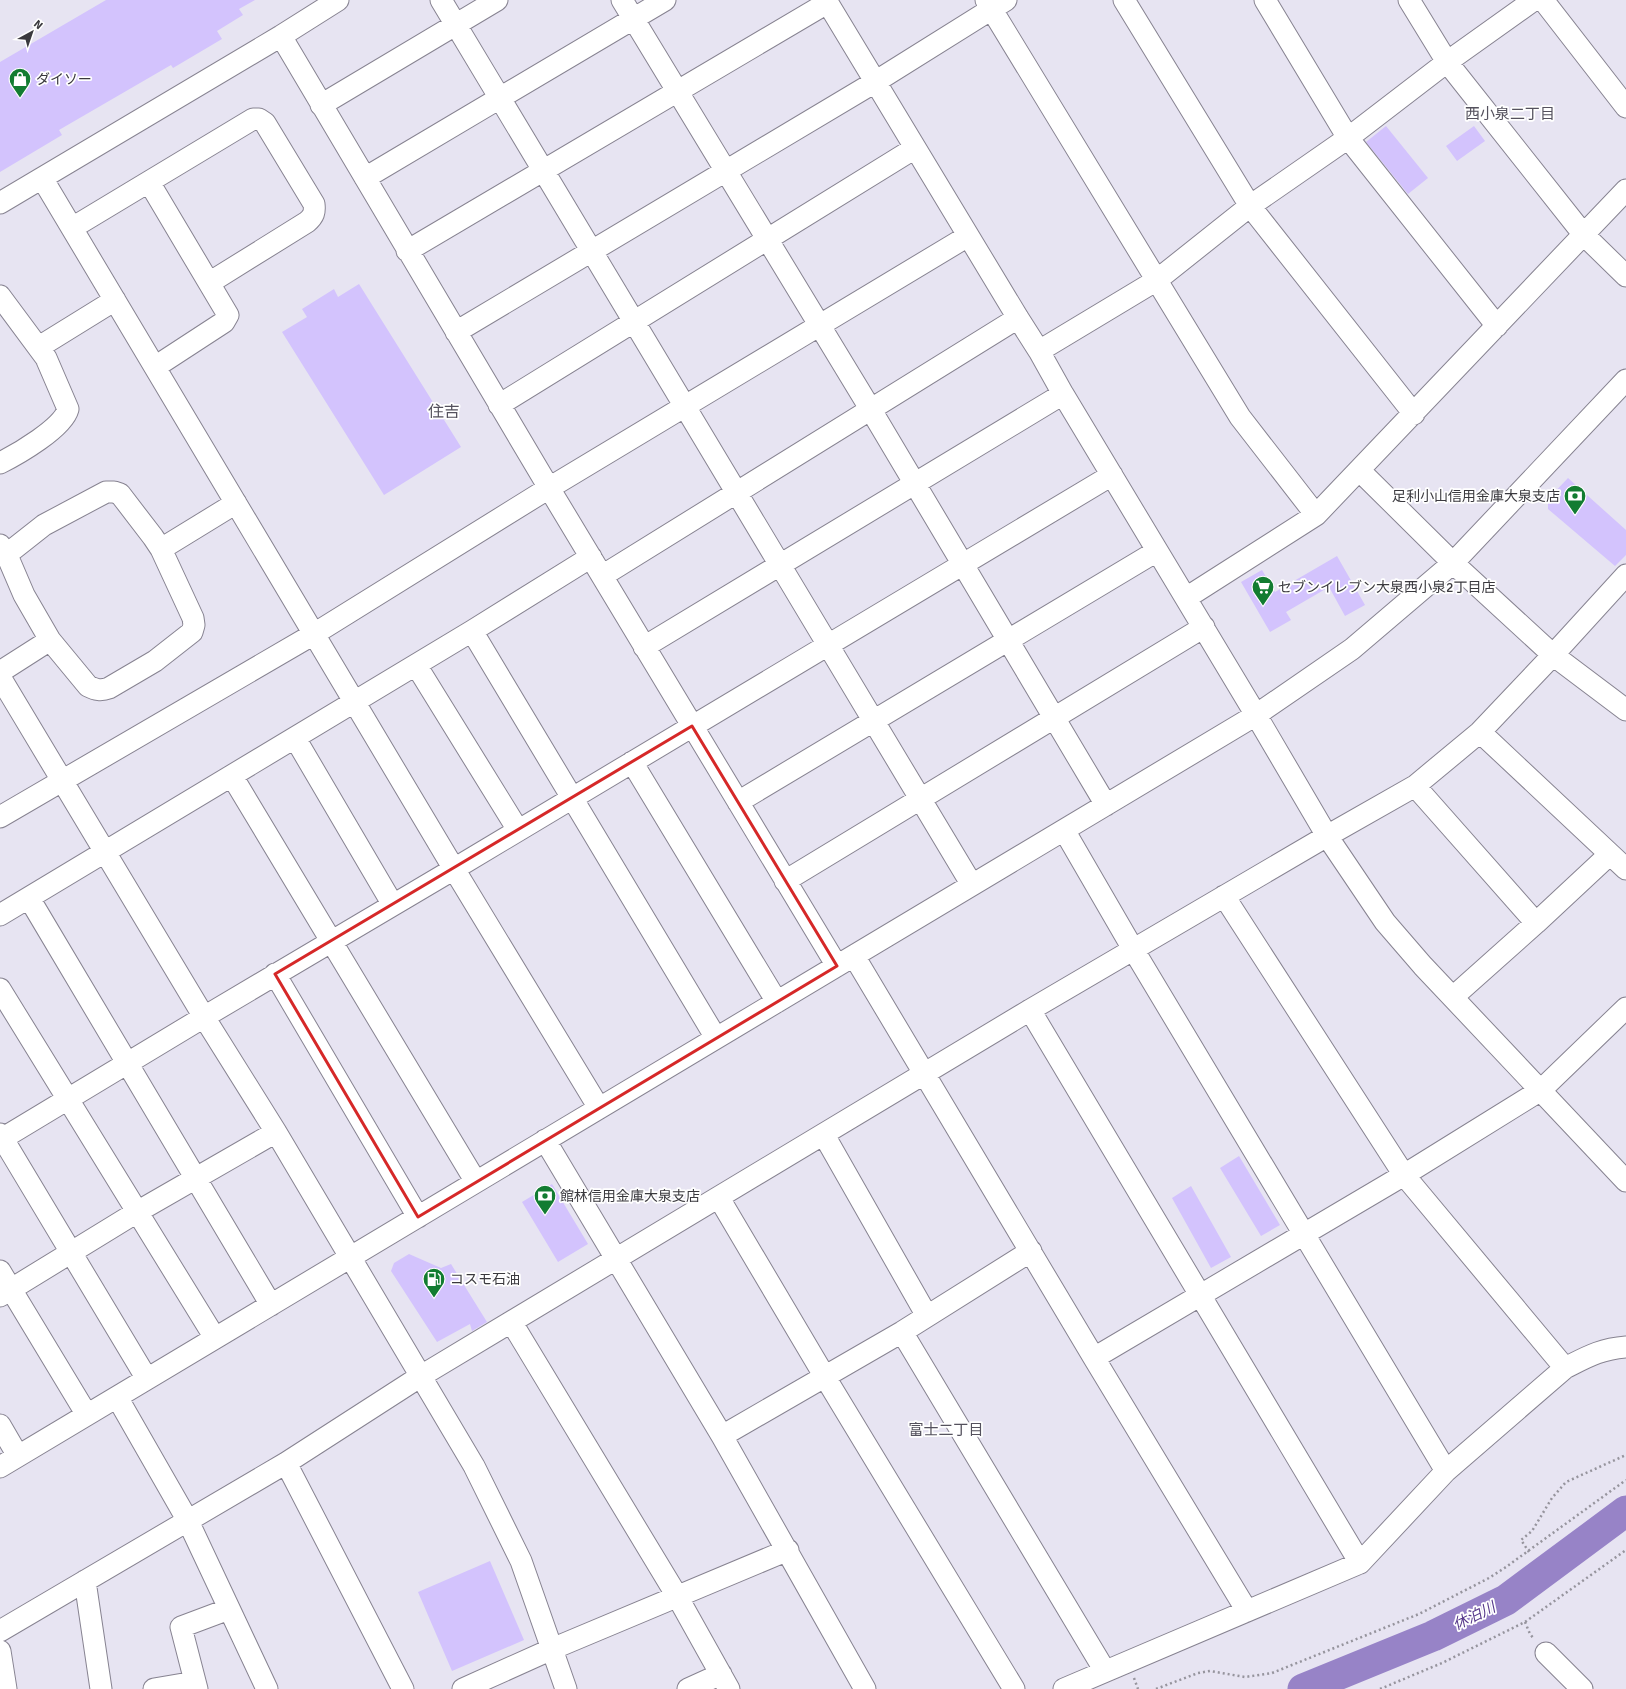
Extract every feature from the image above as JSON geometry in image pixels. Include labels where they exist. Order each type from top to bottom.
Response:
[{"type":"street","points":[[0,203],[281,36],[338,0]]},
{"type":"street","points":[[441,0],[635,321],[972,885]]},
{"type":"street","points":[[322,105],[497,0]]},
{"type":"street","points":[[622,0],[871,410],[1106,805]]},
{"type":"street","points":[[365,178],[665,0]]},
{"type":"street","points":[[1124,0],[1250,206],[1414,414]]},
{"type":"street","points":[[1265,0],[1348,138],[1497,326]]},
{"type":"street","points":[[1409,0],[1447,62],[1584,236],[1626,276]]},
{"type":"street","points":[[1039,351],[1157,280],[1250,206],[1348,138],[1447,62],[1534,0]]},
{"type":"street","points":[[1543,0],[1626,107]]},
{"type":"street","points":[[407,251],[678,92],[826,2],[1039,351],[1063,394],[1204,627],[1327,836],[1385,922],[1423,966],[1626,1181]]},
{"type":"street","points":[[456,332],[875,82],[995,3],[1157,280],[1240,417],[1316,515]]},
{"type":"street","points":[[281,36],[407,251],[785,881],[845,961],[924,1075],[1247,1611]]},
{"type":"street","points":[[72,228],[253,119],[259,119],[265,123],[314,204],[315,211],[312,218],[307,222],[209,283]]},
{"type":"street","points":[[499,405],[915,148]]},
{"type":"street","points":[[42,178],[454,869],[599,1108]]},
{"type":"street","points":[[149,182],[228,316],[224,322],[155,367]]},
{"type":"street","points":[[1186,598],[1316,515],[1360,471],[1626,190]]},
{"type":"street","points":[[0,817],[61,780],[314,634],[549,488],[968,236]]},
{"type":"street","points":[[0,296],[46,358],[64,396],[68,409],[66,417],[58,425],[15,455],[0,463]]},
{"type":"street","points":[[39,347],[116,300]]},
{"type":"street","points":[[602,576],[1018,318]]},
{"type":"street","points":[[0,1467],[1256,715],[1352,650],[1453,563],[1626,380]]},
{"type":"street","points":[[644,647],[1063,394]]},
{"type":"street","points":[[1360,471],[1453,563],[1553,655],[1626,710]]},
{"type":"street","points":[[147,1379],[1,1137],[127,1064],[204,1016],[454,869],[1112,475]]},
{"type":"street","points":[[106,492],[120,494],[161,549],[193,618],[194,625],[192,632],[155,661],[109,688],[101,691],[88,686],[50,640],[24,595],[3,550],[44,525],[106,492]]},
{"type":"street","points":[[161,549],[236,503]]},
{"type":"street","points":[[738,802],[1157,551]]},
{"type":"street","points":[[0,915],[416,665],[590,557]]},
{"type":"street","points":[[0,1631],[286,1463],[421,1376],[512,1323],[1030,1010],[1415,786],[1480,732],[1624,582]]},
{"type":"street","points":[[785,881],[1204,627]]},
{"type":"street","points":[[472,631],[716,1038]]},
{"type":"street","points":[[0,672],[50,640]]},
{"type":"street","points":[[416,665],[518,830]]},
{"type":"street","points":[[0,676],[61,780],[276,1132],[474,1466],[521,1561],[566,1689]]},
{"type":"street","points":[[1480,732],[1626,869]]},
{"type":"street","points":[[295,738],[392,905]]},
{"type":"street","points":[[632,762],[777,1002]]},
{"type":"street","points":[[232,776],[476,1182]]},
{"type":"street","points":[[1415,786],[1536,923]]},
{"type":"street","points":[[1064,830],[1133,949],[1446,1471]]},
{"type":"street","points":[[1453,997],[1610,854]]},
{"type":"street","points":[[1224,896],[1404,1175],[1565,1368]]},
{"type":"street","points":[[29,898],[271,1305]]},
{"type":"street","points":[[275,974],[418,1217]]},
{"type":"street","points":[[0,989],[215,1338]]},
{"type":"street","points":[[1030,1010],[1360,1563]]},
{"type":"street","points":[[1094,1358],[1200,1297],[1304,1233],[1404,1175],[1541,1090],[1624,1013]]},
{"type":"street","points":[[5,1292],[137,1212],[276,1132]]},
{"type":"street","points":[[824,1135],[927,1316]]},
{"type":"street","points":[[545,1140],[615,1260],[722,1436],[788,1550],[865,1689]]},
{"type":"street","points":[[719,1198],[825,1377],[1014,1689]]},
{"type":"street","points":[[722,1436],[902,1332],[1030,1251]]},
{"type":"street","points":[[0,1271],[5,1292],[86,1415]]},
{"type":"street","points":[[512,1323],[677,1596],[725,1682],[688,1689]]},
{"type":"street","points":[[902,1332],[1105,1671]]},
{"type":"street","points":[[1064,1689],[1360,1563],[1446,1471],[1565,1368],[1597,1352],[1610,1348],[1626,1347]]},
{"type":"street","points":[[117,1397],[188,1521],[267,1689]]},
{"type":"street","points":[[0,1425],[18,1456]]},
{"type":"street","points":[[286,1463],[403,1689]]},
{"type":"street","points":[[463,1689],[552,1649],[788,1550]]},
{"type":"street","points":[[86,1581],[101,1689]]},
{"type":"street","points":[[154,1689],[196,1685],[181,1626],[229,1609]]},
{"type":"street","points":[[0,1651],[6,1689]]},
{"type":"street","points":[[1546,1653],[1582,1689]]},
{"type":"path","points":[[1529,1552],[1521,1540],[1532,1531],[1559,1488],[1575,1477],[1626,1455]]},
{"type":"path","points":[[1156,1689],[1198,1673],[1210,1671],[1245,1677],[1272,1673],[1419,1614],[1490,1578],[1529,1552],[1626,1480]]},
{"type":"path","points":[[1380,1689],[1460,1655],[1525,1622],[1626,1550]]},
{"type":"path","points":[[1525,1622],[1530,1634]]},
{"type":"path","points":[[1136,1682],[1138,1689]]},
{"type":"highlighted area","points":[[692,726],[837,966],[418,1217],[275,974]]},
{"type":"building","points":[[106,0],[255,0],[239,9],[243,15],[217,31],[222,39],[173,68],[171,65],[59,130],[62,135],[0,172],[0,62]]},
{"type":"building","points":[[1386,126],[1428,178],[1408,194],[1366,142]]},
{"type":"building","points":[[1474,126],[1485,141],[1457,161],[1446,146]]},
{"type":"building","points":[[359,284],[461,447],[384,495],[282,332],[307,317],[302,309],[334,289],[338,297]]},
{"type":"building","points":[[1568,478],[1626,530],[1626,555],[1615,566],[1548,509],[1548,499]]},
{"type":"building","points":[[1337,556],[1365,605],[1345,616],[1329,587],[1286,612],[1291,620],[1270,632],[1241,582],[1262,570],[1275,592]]},
{"type":"building","points":[[1239,1156],[1280,1225],[1261,1236],[1220,1168]]},
{"type":"building","points":[[552,1184],[588,1244],[558,1262],[522,1202]]},
{"type":"building","points":[[1191,1186],[1231,1257],[1211,1268],[1172,1198]]},
{"type":"building","points":[[409,1254],[441,1268],[451,1264],[487,1322],[472,1331],[470,1324],[437,1342],[391,1271],[394,1263]]},
{"type":"building","points":[[490,1561],[524,1640],[452,1671],[418,1592]]},
{"type":"waterway","name":"休泊川","points":[[1303,1689],[1433,1636],[1506,1600],[1626,1511]]},
{"type":"place","name":"ダイソー","points":[[20,98]]},
{"type":"place","name":"足利小山信用金庫大泉支店","points":[[1575,516]]},
{"type":"place","name":"セブンイレブン大泉西小泉2丁目店","points":[[1263,606]]},
{"type":"place","name":"館林信用金庫大泉支店","points":[[545,1216]]},
{"type":"place","name":"コスモ石油","points":[[434,1298]]},
{"type":"district","name":"西小泉二丁目","points":[[1510,114]]},
{"type":"district","name":"住吉","points":[[444,412]]},
{"type":"district","name":"富士二丁目","points":[[946,1430]]}]
